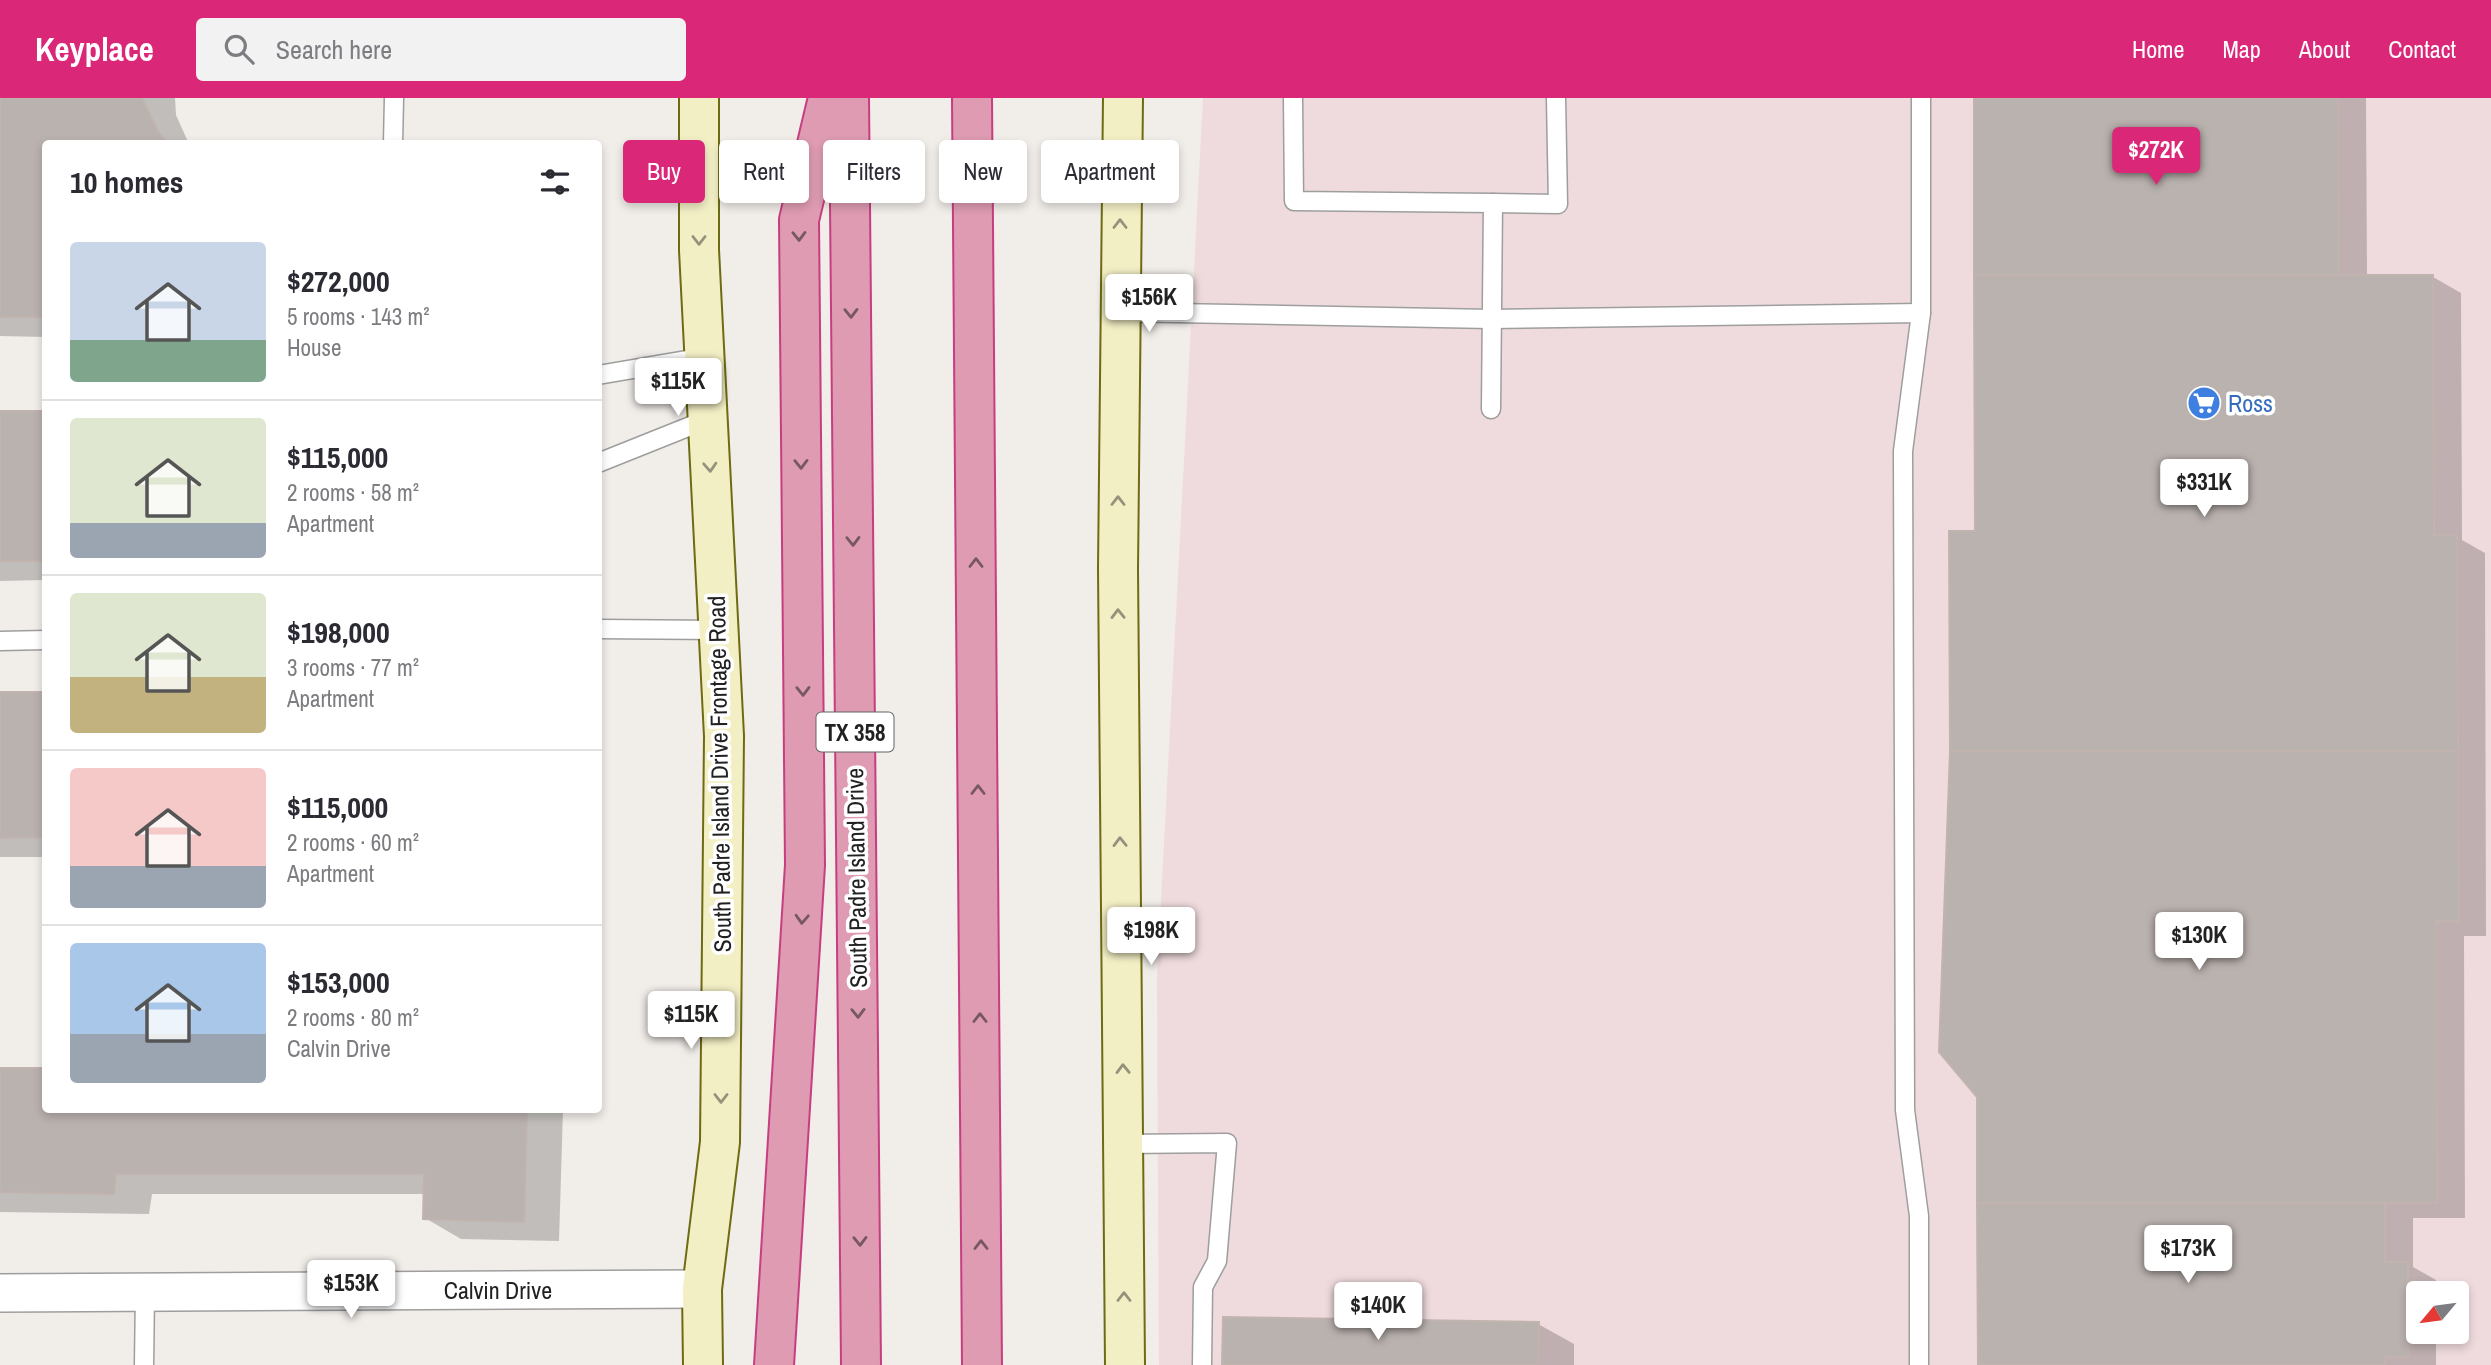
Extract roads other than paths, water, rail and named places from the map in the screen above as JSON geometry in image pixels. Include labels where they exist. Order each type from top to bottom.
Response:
[{"type":"highway","points":[[774,1365],[805,865],[799,220],[828,98]]},
{"type":"highway","name":"South Padre Island Drive","points":[[849,98],[861,1365]]},
{"type":"highway","points":[[972,98],[982,1365]]},
{"type":"main road","name":"South Padre Island Drive Frontage Road","points":[[699,98],[699,250],[723,736],[720,1142],[702,1289],[703,1365]]},
{"type":"main road","points":[[1120,98],[1118,569],[1125,1365]]},
{"type":"street","name":"Calvin Drive","points":[[0,1293],[702,1289]]},
{"type":"lane","points":[[393,140],[394,98]]},
{"type":"lane","points":[[1293,98],[1294,201],[1559,204],[1556,98]]},
{"type":"lane","points":[[1919,1365],[1920,1216],[1905,1110],[1903,451],[1922,313],[1920,98]]},
{"type":"lane","points":[[1491,409],[1493,203]]},
{"type":"lane","points":[[1120,312],[1491,319],[1922,313]]},
{"type":"lane","points":[[602,373],[705,357]]},
{"type":"lane","points":[[602,461],[708,419]]},
{"type":"lane","points":[[602,629],[719,630]]},
{"type":"lane","points":[[0,641],[42,640]]},
{"type":"lane","points":[[1123,1144],[1227,1143],[1217,1261],[1203,1287],[1202,1365]]},
{"type":"lane","points":[[144,1365],[145,1292]]},
{"type":"place","name":"Ross","points":[[2204,403]]}]
